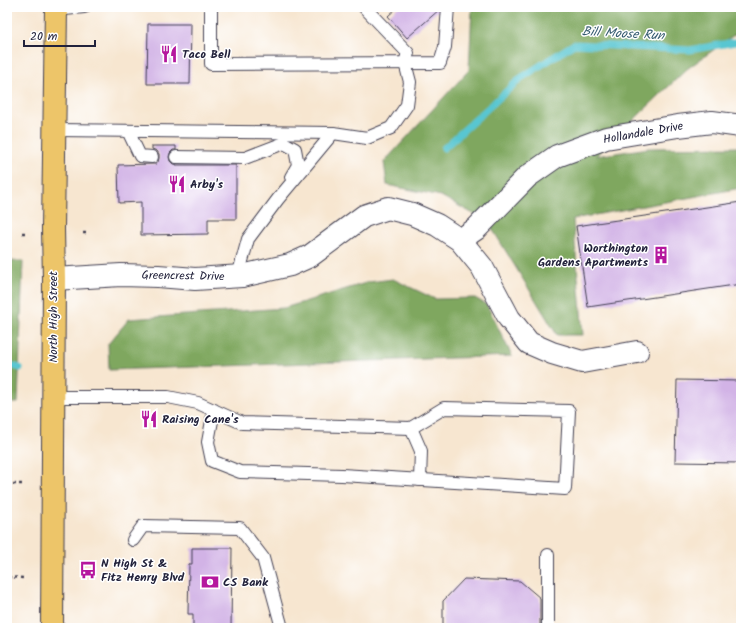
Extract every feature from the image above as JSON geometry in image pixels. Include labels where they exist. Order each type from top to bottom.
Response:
[{"type":"main road","name":"North High Street","points":[[52,628],[53,229],[56,8]]},
{"type":"street","name":"Hollandale Drive","points":[[460,240],[476,229],[527,177],[556,156],[613,136],[712,122],[741,126]]},
{"type":"street","name":"Greencrest Drive","points":[[54,279],[121,275],[195,279],[238,276],[290,265],[310,256],[364,216],[388,208],[412,214],[437,225],[460,240],[482,267],[510,318],[529,343],[552,353],[582,362],[636,352]]},
{"type":"lane","points":[[56,8],[84,7]]},
{"type":"lane","points":[[211,7],[211,64],[440,62],[445,47],[448,7]]},
{"type":"lane","points":[[55,130],[333,133],[367,138],[391,128],[407,105],[410,82],[405,63],[408,53],[364,7]]},
{"type":"lane","points":[[128,131],[140,156],[152,157]]},
{"type":"lane","points":[[238,276],[248,239],[282,194],[333,133]]},
{"type":"lane","points":[[176,158],[245,158],[284,143],[295,148],[298,166],[282,194]]},
{"type":"lane","points":[[53,397],[168,397],[198,403],[242,422],[411,428],[444,408],[569,411],[565,489],[342,475],[240,472],[212,461],[208,442],[214,410]]},
{"type":"lane","points":[[411,428],[420,451],[420,480]]},
{"type":"lane","points":[[133,540],[143,526],[240,528],[263,558],[282,628]]},
{"type":"lane","points":[[548,555],[548,628]]},
{"type":"path","points":[[22,233],[27,233]]},
{"type":"path","points":[[82,233],[87,233]]},
{"type":"path","points":[[7,484],[22,484]]},
{"type":"path","points":[[7,537],[7,628]]},
{"type":"path","points":[[8,577],[23,578]]},
{"type":"green space","points":[[472,7],[741,7],[741,30],[687,69],[596,156],[649,148],[741,147],[741,188],[573,219],[583,335],[557,335],[488,222],[441,196],[387,185],[384,162],[469,70]]},
{"type":"green space","points":[[7,261],[23,261],[18,403],[7,403]]},
{"type":"green space","points":[[393,279],[435,299],[475,298],[487,305],[512,356],[109,370],[108,344],[129,319],[284,308],[369,282]]},
{"type":"building","points":[[398,7],[440,7],[440,9],[407,38],[388,16]]},
{"type":"building","name":"Taco Bell","points":[[148,24],[191,24],[190,84],[147,84]]},
{"type":"building","name":"Arby's","points":[[152,146],[176,146],[176,150],[173,150],[170,153],[169,157],[170,161],[176,165],[236,165],[236,219],[208,219],[208,234],[141,235],[141,202],[119,203],[118,165],[156,164],[158,162],[159,154],[157,151],[152,149]]},
{"type":"building","name":"Worthington Gardens Apartments","points":[[741,202],[741,284],[588,307],[576,226]]},
{"type":"building","points":[[677,380],[741,381],[741,463],[675,462]]},
{"type":"building","name":"CS Bank","points":[[192,548],[232,548],[231,628],[193,628],[193,614],[188,614],[189,564],[192,564]]},
{"type":"building","points":[[464,579],[520,581],[540,598],[540,628],[443,628],[443,601]]},
{"type":"waterway","name":"Bill Moose Run","points":[[444,148],[521,78],[574,44],[690,50],[741,41]]},
{"type":"waterway","name":"Bill Moose Run","points":[[7,364],[20,368]]},
{"type":"place","name":"Taco Bell","points":[[169,54]]},
{"type":"place","name":"Arby's","points":[[177,184]]},
{"type":"place","name":"Worthington Gardens Apartments","points":[[661,255]]},
{"type":"place","name":"Raising Cane's","points":[[149,419]]},
{"type":"place","name":"N High St & Fitz Henry Blvd","points":[[88,570]]},
{"type":"place","name":"CS Bank","points":[[210,582]]}]
